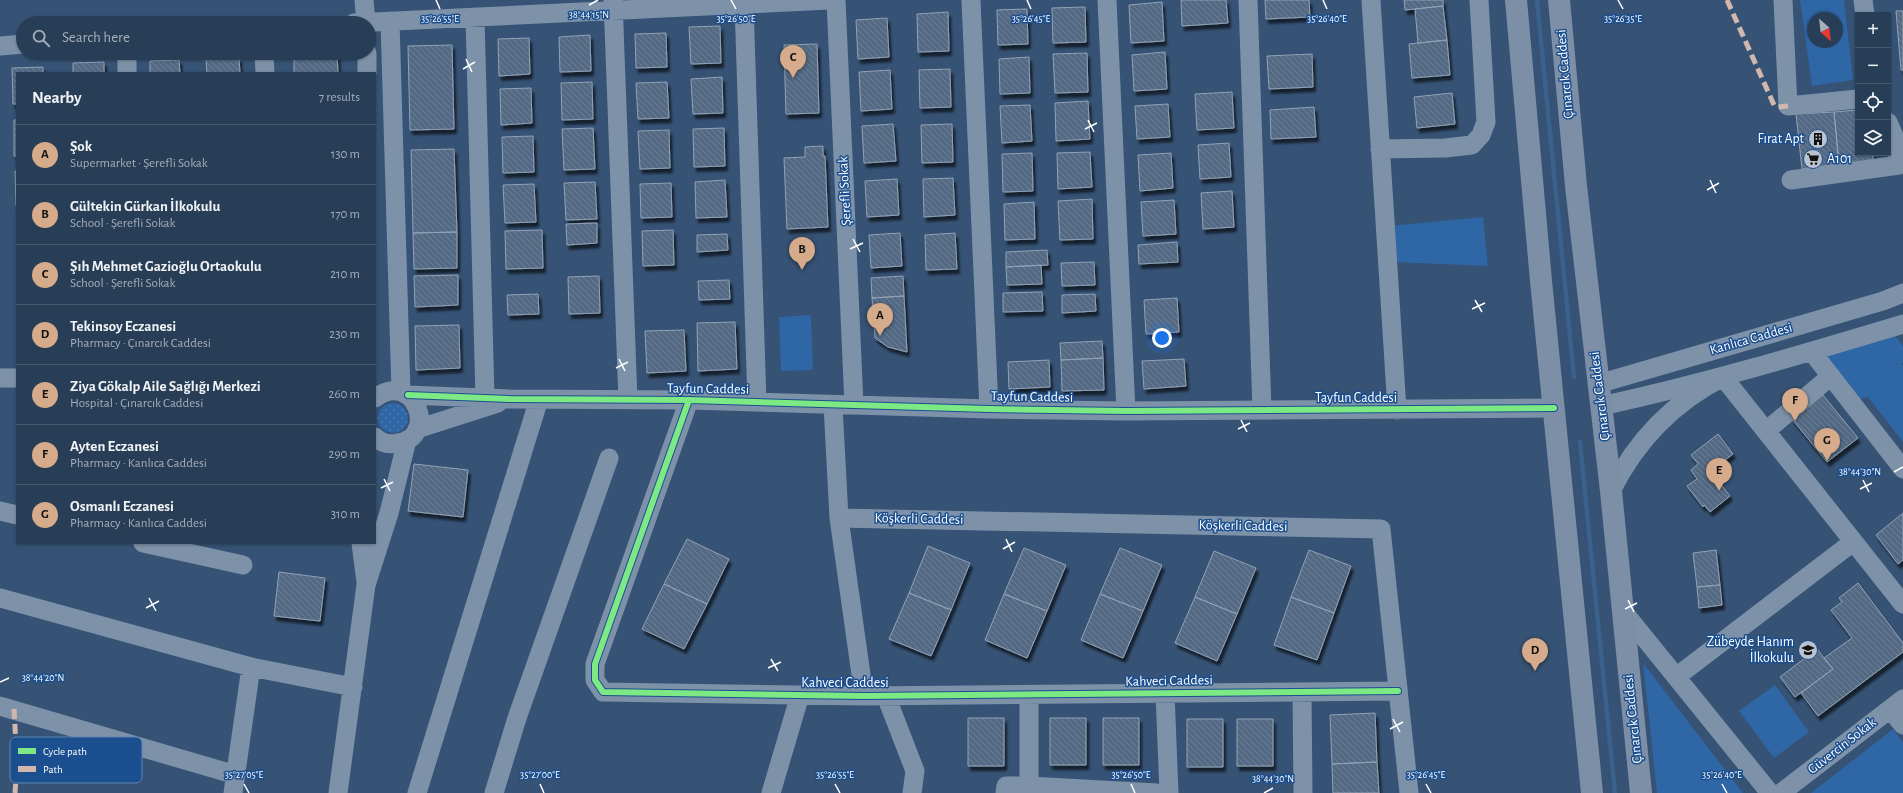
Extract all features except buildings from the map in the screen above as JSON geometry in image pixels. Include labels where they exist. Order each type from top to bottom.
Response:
[{"type":"main road","points":[[1516,0],[1592,793]]},
{"type":"main road","name":"Çınarcık Caddesi","points":[[1559,0],[1576,186],[1611,491],[1641,793]]},
{"type":"street","points":[[363,16],[364,0]]},
{"type":"street","points":[[376,22],[475,17],[613,5],[744,4],[830,0]]},
{"type":"street","name":"Şerefli Sokak","points":[[836,0],[854,405]]},
{"type":"street","points":[[971,0],[989,409]]},
{"type":"street","points":[[1107,0],[1126,411]]},
{"type":"street","points":[[1248,0],[1262,410]]},
{"type":"street","points":[[1371,0],[1397,410]]},
{"type":"street","points":[[1380,149],[1445,148],[1472,145],[1482,135],[1486,122],[1479,0]]},
{"type":"street","points":[[1783,0],[1788,106],[1855,99]]},
{"type":"street","points":[[1863,0],[1865,12]]},
{"type":"street","points":[[744,4],[757,402]]},
{"type":"street","points":[[613,5],[628,400]]},
{"type":"street","points":[[475,17],[485,398]]},
{"type":"street","points":[[338,793],[366,585],[412,434],[420,414],[418,407],[404,394],[390,21]]},
{"type":"street","points":[[0,46],[16,45]]},
{"type":"street","points":[[127,60],[128,72]]},
{"type":"street","points":[[264,60],[265,72]]},
{"type":"street","points":[[367,60],[367,72]]},
{"type":"street","points":[[1791,180],[1899,165],[1895,131]]},
{"type":"street","name":"Kanlıca Caddesi","points":[[1598,384],[1882,301],[1903,293]]},
{"type":"street","name":"Kanlıca Caddesi","points":[[1601,406],[1723,377],[1903,324]]},
{"type":"street","points":[[1812,352],[1903,469]]},
{"type":"street","points":[[1766,431],[1831,376]]},
{"type":"street","points":[[1611,491],[1628,460],[1650,431],[1682,401],[1700,388],[1723,377],[1903,604]]},
{"type":"street","name":"Tayfun Caddesi","points":[[376,397],[386,392],[510,399],[689,400],[989,409],[1126,411],[1554,408]]},
{"type":"street","points":[[376,438],[385,443],[393,444],[412,434],[510,399]]},
{"type":"street","points":[[418,793],[539,399]]},
{"type":"street","name":"Kahveci Caddesi","points":[[689,400],[595,664],[595,680],[603,692],[886,696],[1398,691]]},
{"type":"street","points":[[833,405],[839,518],[864,696]]},
{"type":"street","points":[[494,793],[518,718],[609,458]]},
{"type":"street","points":[[0,511],[16,515]]},
{"type":"street","name":"Köşkerli Caddesi","points":[[839,518],[1381,529],[1409,793]]},
{"type":"street","points":[[1676,677],[1853,542]]},
{"type":"street","points":[[148,544],[243,565]]},
{"type":"street","points":[[360,544],[366,585]]},
{"type":"street","points":[[0,598],[251,667],[352,687]]},
{"type":"street","points":[[1622,610],[1770,793]]},
{"type":"street","points":[[142,753],[234,784],[251,667]]},
{"type":"street","points":[[1302,692],[1303,793]]},
{"type":"street","points":[[1165,694],[1169,793]]},
{"type":"street","points":[[771,793],[800,695]]},
{"type":"street","points":[[1029,695],[1029,786]]},
{"type":"street","points":[[886,696],[915,771],[912,793]]},
{"type":"street","points":[[1897,704],[1903,725]]},
{"type":"street","name":"Güvercin Sokak","points":[[1781,793],[1897,704]]},
{"type":"street","points":[[0,706],[93,737]]},
{"type":"street","points":[[1006,793],[1006,786],[1157,793]]},
{"type":"shaded area","points":[[1800,0],[1844,0],[1853,80],[1812,86]]},
{"type":"shaded area","points":[[1483,217],[1488,266],[1392,262],[1389,226]]},
{"type":"shaded area","points":[[811,315],[813,370],[781,371],[779,317]]},
{"type":"shaded area","points":[[1892,332],[1903,346],[1903,363],[1901,363],[1903,366],[1903,442],[1868,397],[1856,400],[1824,354]]},
{"type":"shaded area","points":[[393,403],[399,404],[407,412],[407,424],[399,432],[393,433],[387,432],[379,424],[378,418],[379,412],[387,404]]},
{"type":"shaded area","points":[[1643,663],[1743,793],[1657,793]]},
{"type":"shaded area","points":[[1775,685],[1809,732],[1774,758],[1739,711]]},
{"type":"shaded area","points":[[1893,729],[1903,742],[1903,793],[1811,793]]},
{"type":"waterway","points":[[1537,0],[1574,377]]},
{"type":"waterway","points":[[1580,442],[1615,793]]},
{"type":"marked path","points":[[1727,0],[1774,105],[1778,107],[1788,106]]},
{"type":"marked path","points":[[14,709],[16,737]]},
{"type":"marked path","points":[[15,793],[16,783]]},
{"type":"cycle path","points":[[408,395],[510,399],[689,400],[989,409],[1126,411],[1554,408]]},
{"type":"cycle path","points":[[689,400],[595,664],[595,680],[603,692],[864,696],[1398,691]]},
{"type":"place","name":"Şıh Mehmet Gazioğlu Ortaokulu","points":[[793,78]]},
{"type":"place","name":"Fırat Apt","points":[[1818,139]]},
{"type":"place","name":"A101","points":[[1813,159]]},
{"type":"place","name":"Gültekin Gürkan İlkokulu","points":[[802,270]]},
{"type":"place","name":"Şok","points":[[880,336]]},
{"type":"place","name":"Ayten Eczanesi","points":[[1795,421]]},
{"type":"place","name":"Osmanlı Eczanesi","points":[[1827,461]]},
{"type":"place","name":"Ziya Gökalp Aile Sağlığı Merkezi","points":[[1719,491]]},
{"type":"place","name":"Zübeyde Hanım İlkokulu","points":[[1808,650]]},
{"type":"place","name":"Tekinsoy Eczanesi","points":[[1535,671]]}]
